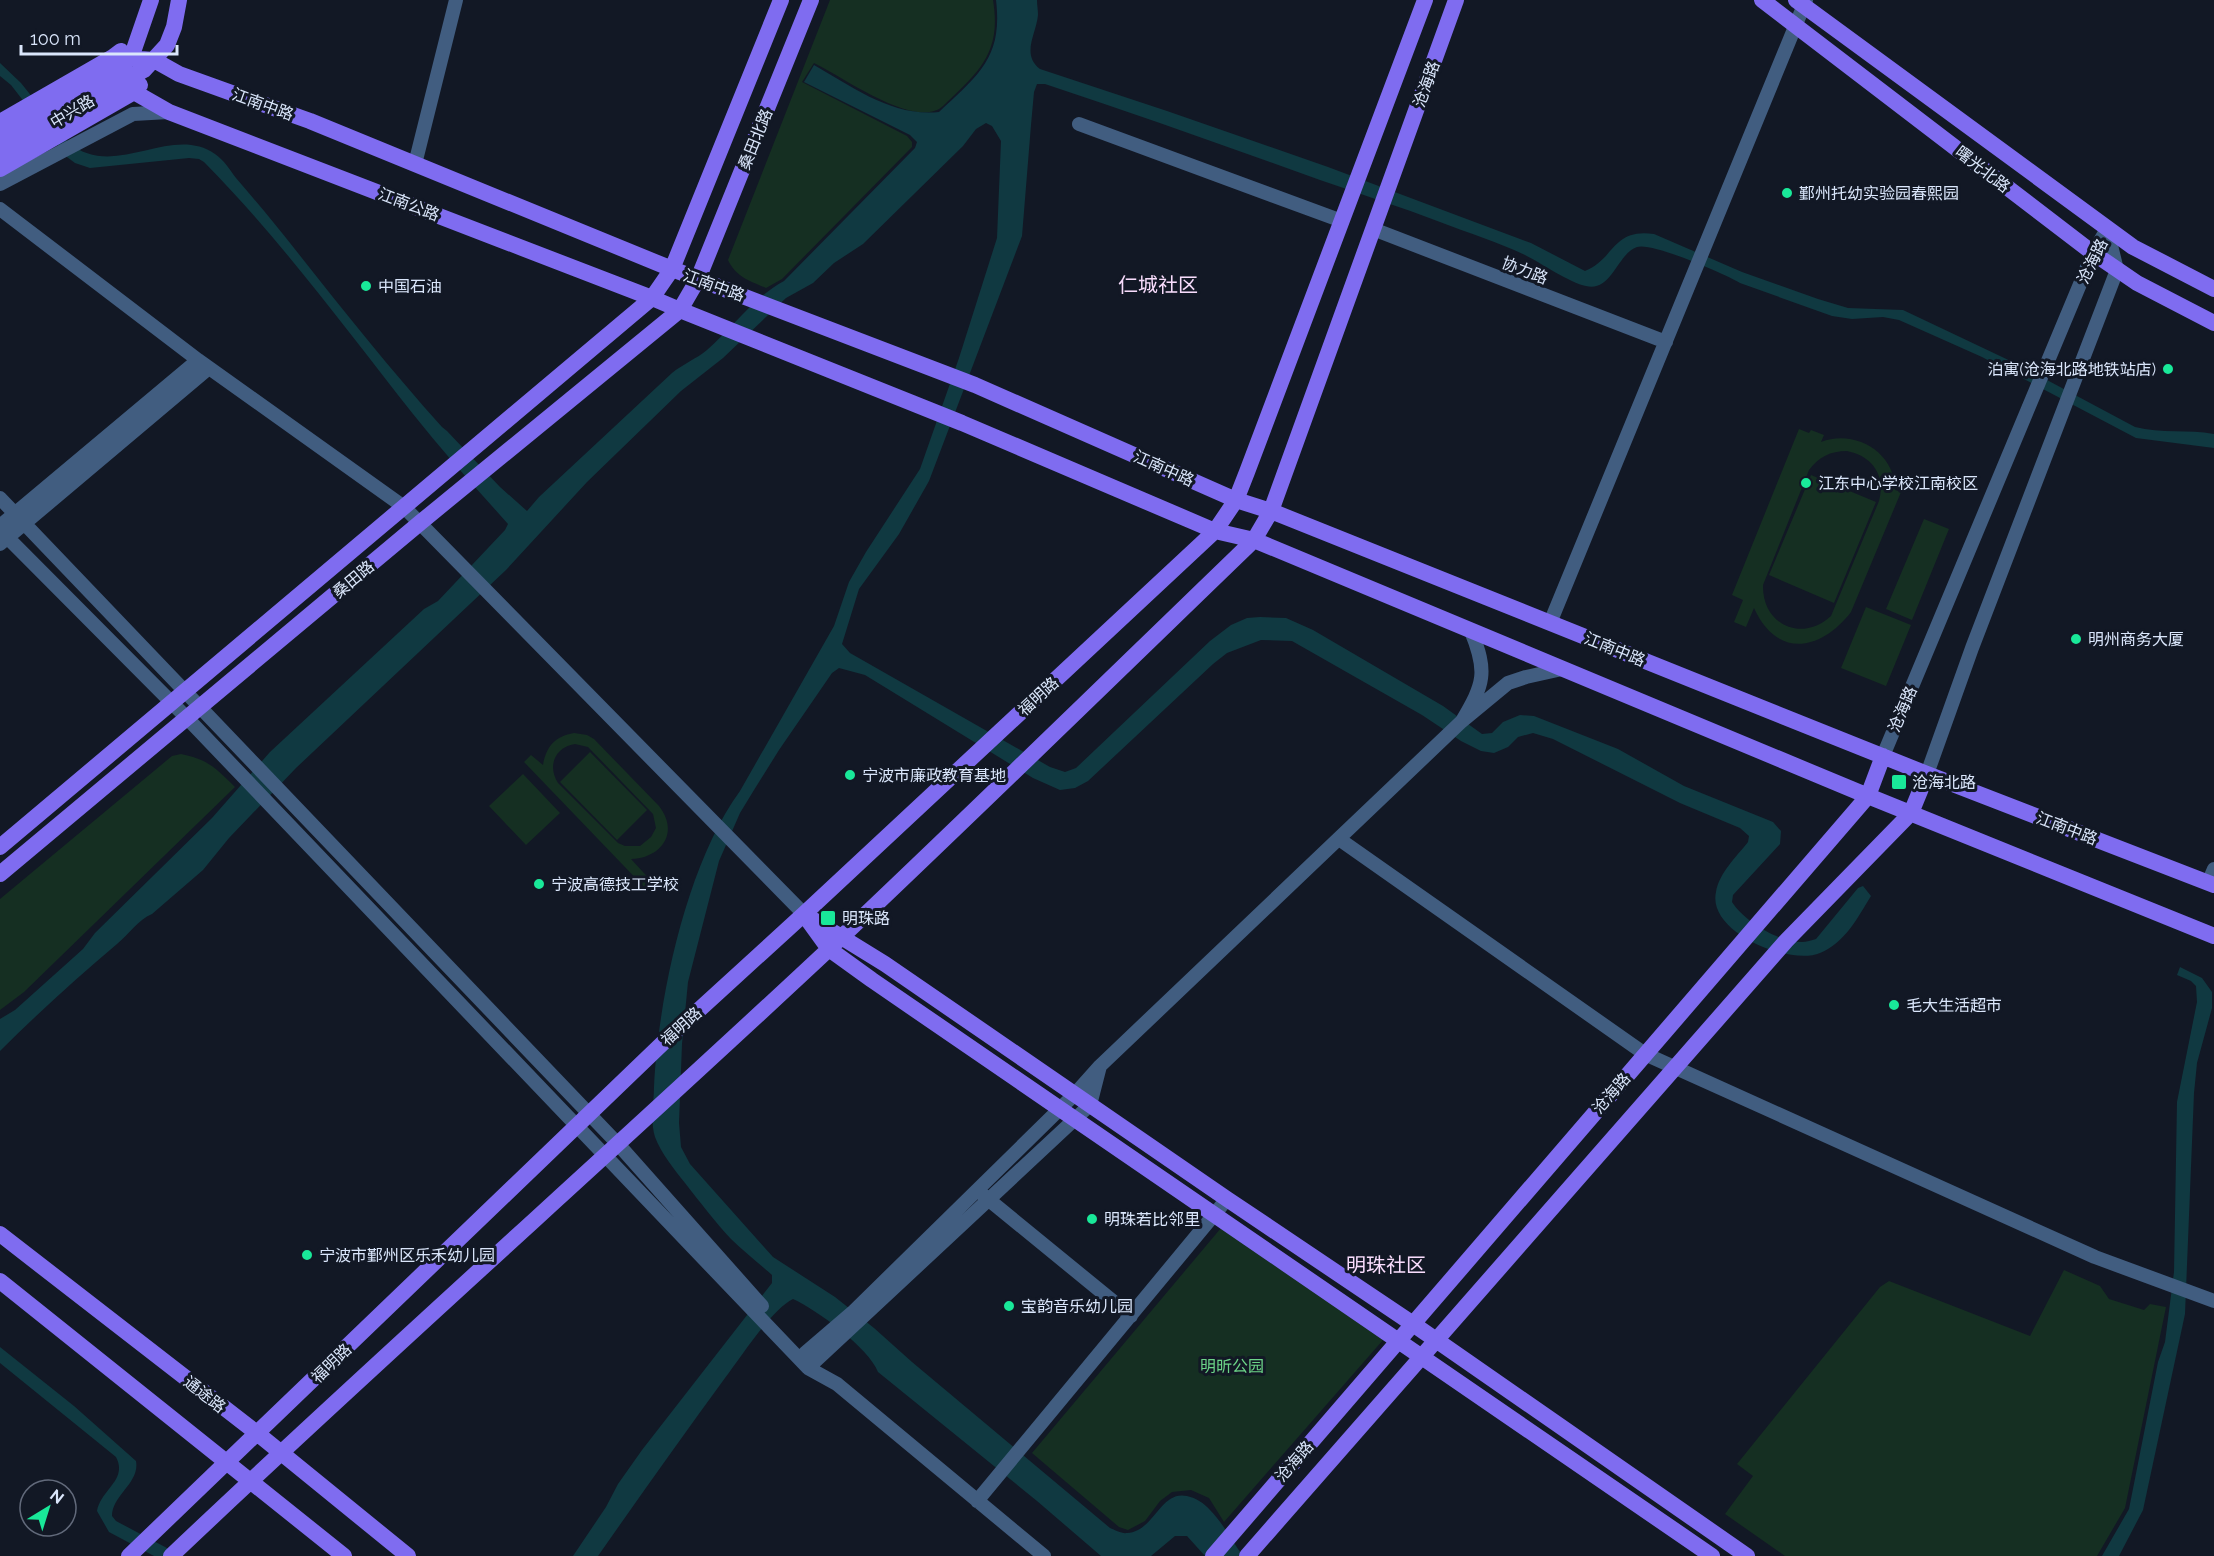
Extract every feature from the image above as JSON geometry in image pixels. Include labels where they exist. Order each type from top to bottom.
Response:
[{"type":"main road","points":[[0,170],[54,113],[125,71],[129,42],[141,26],[151,0]]},
{"type":"main road","points":[[149,65],[166,45],[174,27],[179,0]]},
{"type":"main road","name":"桑田北路","points":[[672,269],[781,0]]},
{"type":"main road","name":"桑田北路","points":[[698,279],[811,0]]},
{"type":"main road","name":"福明路","points":[[129,1556],[227,1464],[582,1119],[1215,531],[1236,500],[1425,0]]},
{"type":"main road","name":"沧海路","points":[[1373,229],[1456,0]]},
{"type":"main road","name":"曙光北路","points":[[1762,0],[2093,253],[2137,283],[2214,323]]},
{"type":"main road","name":"曙光北路","points":[[1802,2],[2107,229],[2133,247],[2214,289]]},
{"type":"main road","name":"中兴路","points":[[0,153],[40,130],[54,113],[125,71],[149,65]]},
{"type":"main road","name":"江南中路","points":[[149,65],[310,121],[672,269],[975,385],[1236,500],[1271,511],[1927,774],[2212,879]]},
{"type":"main road","name":"江南公路","points":[[125,71],[169,112],[652,298],[962,423],[1215,531]]},
{"type":"main road","points":[[0,122],[40,130]]},
{"type":"main road","name":"中兴路","points":[[0,138],[40,130]]},
{"type":"main road","name":"福明路","points":[[171,1556],[249,1481],[829,949],[1254,540],[1271,511],[1373,229]]},
{"type":"main road","name":"桑田路","points":[[0,847],[652,298],[672,269]]},
{"type":"main road","name":"桑田路","points":[[0,874],[680,310],[698,279]]},
{"type":"main road","points":[[1215,531],[1254,540],[1868,796],[2214,936]]},
{"type":"main road","name":"沧海路","points":[[1213,1556],[1868,796],[1883,756]]},
{"type":"main road","name":"沧海路","points":[[1248,1555],[1786,941],[1911,813],[1927,774]]},
{"type":"main road","points":[[804,914],[842,936],[1437,1340],[1747,1556]]},
{"type":"main road","points":[[804,914],[829,949],[1712,1556]]},
{"type":"main road","name":"通途路","points":[[0,1234],[258,1434],[408,1556]]},
{"type":"main road","points":[[0,1281],[344,1556]]},
{"type":"street","points":[[416,164],[456,0]]},
{"type":"street","points":[[1550,623],[1796,25],[1802,2]]},
{"type":"street","points":[[0,183],[40,130],[76,145],[133,114],[169,112]]},
{"type":"street","points":[[1079,124],[1342,221]]},
{"type":"street","points":[[0,209],[203,364],[422,522],[804,914]]},
{"type":"street","name":"协力路","points":[[1373,229],[1666,342]]},
{"type":"street","name":"沧海路","points":[[1883,756],[2093,253],[2107,229]]},
{"type":"street","name":"沧海路","points":[[1927,774],[1972,648],[2117,270],[2107,229]]},
{"type":"street","points":[[2,535],[15,513],[203,364]]},
{"type":"street","points":[[2,535],[25,524],[203,364]]},
{"type":"street","points":[[0,498],[286,796],[582,1119]]},
{"type":"street","points":[[2,535],[172,702],[612,1149],[774,1326],[808,1368],[837,1384],[1044,1556]]},
{"type":"street","points":[[1462,721],[1477,695],[1483,667],[1471,631]]},
{"type":"street","points":[[859,1314],[977,1190],[1101,1066],[1462,721],[1508,684],[1526,677],[1562,669]]},
{"type":"street","points":[[1338,839],[1645,1054],[2095,1257],[2214,1301]]},
{"type":"street","points":[[808,1368],[827,1343],[989,1200],[1090,1105],[1101,1066]]},
{"type":"street","points":[[977,1190],[1131,1316]]},
{"type":"street","points":[[977,1501],[1227,1199]]},
{"type":"street","points":[[774,1326],[805,1353],[808,1368]]},
{"type":"street","points":[[805,1353],[827,1343]]},
{"type":"green space","points":[[830,0],[993,0],[994,35],[977,72],[943,106],[931,112],[915,112],[897,107],[814,63],[802,82],[907,136],[912,142],[912,147],[782,279],[766,288],[739,274],[728,260]]},
{"type":"green space","points":[[1799,429],[1809,433],[1811,430],[1824,435],[1821,442],[1834,439],[1859,441],[1881,455],[1893,476],[1895,490],[1901,492],[1851,612],[1839,625],[1813,641],[1800,644],[1787,642],[1775,636],[1754,608],[1746,627],[1734,622],[1743,600],[1732,595]],"holes":[[[1847,451],[1870,462],[1879,475],[1881,492],[1879,501],[1831,616],[1820,624],[1808,628],[1796,629],[1786,626],[1776,620],[1769,611],[1764,599],[1763,585],[1809,470],[1821,458],[1835,452]]]},
{"type":"green space","points":[[1811,475],[1876,502],[1834,603],[1769,575]]},
{"type":"green space","points":[[1924,519],[1949,529],[1912,620],[1886,609]]},
{"type":"green space","points":[[1866,607],[1911,625],[1886,686],[1841,668]]},
{"type":"green space","points":[[567,734],[587,735],[594,739],[659,806],[665,816],[668,826],[667,834],[659,849],[642,858],[631,859],[654,884],[647,890],[524,762],[531,755],[543,765],[552,743]],"holes":[[[575,744],[588,747],[653,814],[656,828],[651,837],[640,846],[625,846],[618,843],[558,783],[553,770],[558,753]]]},
{"type":"green space","points":[[590,752],[647,810],[617,840],[560,782]]},
{"type":"green space","points":[[181,754],[211,765],[235,787],[24,992],[0,1010],[0,899],[172,756]]},
{"type":"green space","points":[[523,774],[560,813],[526,845],[489,806]]},
{"type":"green space","name":"明昕公园","points":[[1221,1228],[1383,1340],[1224,1522],[1209,1498],[1191,1490],[1172,1492],[1160,1501],[1145,1521],[1128,1530],[1119,1527],[1032,1453]]},
{"type":"green space","points":[[2064,1270],[2100,1286],[2109,1299],[2144,1310],[2150,1304],[2166,1307],[2125,1508],[2097,1556],[1785,1556],[1725,1514],[1753,1476],[1737,1464],[1880,1287],[1889,1281],[2030,1336]]},
{"type":"shaded area","points":[[996,0],[1037,0],[1038,15],[1030,51],[1034,63],[1040,69],[1328,167],[1531,243],[1585,271],[1595,266],[1622,240],[1640,233],[1654,234],[1742,272],[1818,299],[1848,308],[1903,310],[2019,365],[2135,427],[2214,434],[2214,448],[2136,438],[1982,357],[1899,320],[1883,317],[1852,319],[1832,316],[1740,283],[1705,266],[1657,249],[1637,247],[1624,257],[1602,283],[1595,286],[1579,284],[1515,250],[1425,216],[1114,107],[1045,84],[1037,84],[1034,92],[1022,236],[929,481],[899,534],[859,589],[842,644],[850,653],[1050,767],[1065,772],[1076,768],[1210,641],[1231,625],[1247,618],[1286,618],[1313,630],[1443,706],[1482,734],[1492,733],[1503,722],[1520,715],[1534,716],[1618,749],[1684,786],[1773,822],[1781,831],[1780,844],[1733,895],[1732,902],[1753,923],[1772,934],[1793,941],[1804,942],[1816,939],[1858,888],[1863,886],[1871,896],[1856,921],[1829,949],[1806,956],[1789,955],[1771,950],[1737,932],[1724,920],[1717,907],[1716,892],[1721,878],[1748,842],[1749,836],[1740,828],[1680,803],[1553,739],[1533,733],[1518,737],[1508,747],[1494,753],[1481,751],[1292,641],[1261,640],[1227,653],[1088,781],[1075,788],[1060,790],[1033,778],[865,675],[839,668],[832,673],[754,790],[740,813],[719,861],[688,982],[682,1044],[679,1123],[681,1147],[690,1164],[773,1257],[835,1297],[874,1328],[1110,1528],[1125,1533],[1136,1531],[1144,1526],[1170,1499],[1187,1496],[1197,1499],[1208,1507],[1243,1556],[1205,1556],[1187,1536],[1175,1536],[1151,1556],[1101,1556],[878,1372],[873,1362],[853,1341],[815,1312],[793,1299],[775,1313],[757,1335],[598,1556],[573,1556],[642,1450],[772,1283],[772,1275],[731,1239],[708,1212],[668,1161],[655,1137],[652,1118],[657,1052],[669,973],[691,893],[721,821],[834,626],[849,582],[920,469],[959,358],[997,238],[1001,141],[992,126],[986,123],[976,129],[963,146],[863,244],[834,263],[813,283],[786,298],[723,358],[681,391],[587,482],[506,570],[296,768],[229,838],[203,870],[152,914],[138,923],[0,1051],[0,1019],[15,1010],[83,949],[95,933],[212,818],[270,752],[424,609],[438,601],[505,530],[508,524],[424,428],[260,222],[204,162],[189,158],[90,168],[75,163],[67,157],[11,85],[0,76],[0,63],[21,83],[68,142],[86,153],[104,156],[123,155],[180,145],[198,146],[218,156],[273,221],[366,339],[442,427],[500,487],[527,511],[539,497],[672,373],[707,350],[763,295],[784,281],[915,148],[917,142],[910,135],[804,82],[814,65],[873,99],[905,110],[939,112],[976,76],[985,64],[996,37]]},
{"type":"shaded area","points":[[2180,967],[2202,978],[2212,992],[2212,1008],[2197,1063],[2194,1093],[2185,1314],[2143,1510],[2119,1556],[2102,1556],[2129,1509],[2158,1362],[2165,1342],[2174,1272],[2177,1102],[2197,1002],[2196,986],[2191,981],[2177,975]]},
{"type":"shaded area","points":[[0,1347],[74,1406],[136,1461],[134,1476],[116,1502],[112,1516],[116,1521],[182,1556],[154,1556],[109,1532],[97,1511],[99,1503],[119,1472],[116,1457],[0,1363]]},
{"type":"place","name":"鄞州托幼实验园春熙园","points":[[1787,193]]},
{"type":"place","name":"中国石油","points":[[366,286]]},
{"type":"place","name":"泊寓(沧海北路地铁站店)","points":[[2168,369]]},
{"type":"place","name":"江东中心学校江南校区","points":[[1806,483]]},
{"type":"place","name":"明州商务大厦","points":[[2076,639]]},
{"type":"place","name":"宁波市廉政教育基地","points":[[850,775]]},
{"type":"place","name":"沧海北路","points":[[1899,782]]},
{"type":"place","name":"宁波高德技工学校","points":[[539,884]]},
{"type":"place","name":"明珠路","points":[[828,918]]},
{"type":"place","name":"毛大生活超市","points":[[1894,1005]]},
{"type":"place","name":"明珠若比邻里","points":[[1092,1219]]},
{"type":"place","name":"宁波市鄞州区乐禾幼儿园","points":[[307,1255]]},
{"type":"place","name":"宝韵音乐幼儿园","points":[[1009,1306]]},
{"type":"district","name":"仁城社区","points":[[1158,285]]},
{"type":"district","name":"明珠社区","points":[[1386,1265]]}]
